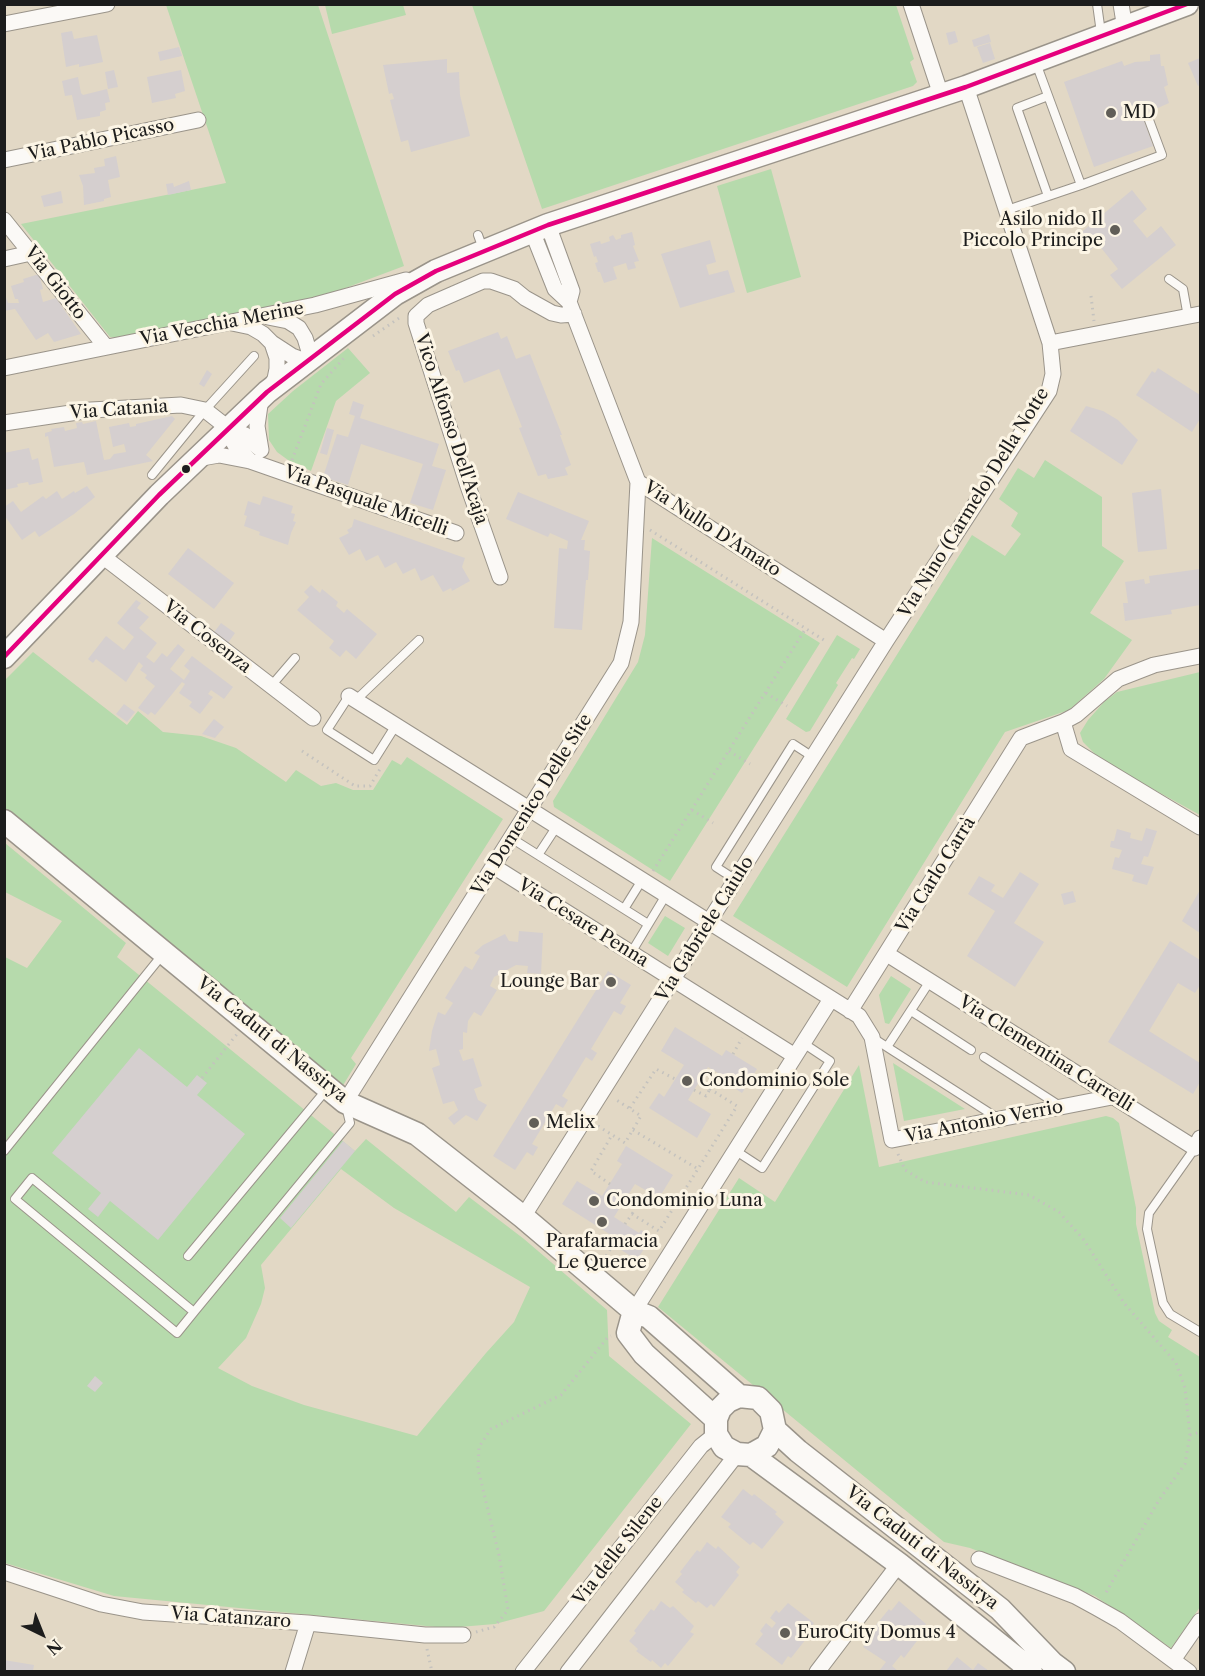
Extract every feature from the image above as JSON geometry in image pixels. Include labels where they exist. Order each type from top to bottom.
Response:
[{"type":"street","points":[[4,24],[107,4]]},
{"type":"street","points":[[911,4],[941,96]]},
{"type":"street","points":[[1121,4],[1125,29]]},
{"type":"street","points":[[4,657],[195,460],[264,395],[395,294],[481,242],[540,228],[941,96],[1187,4]]},
{"type":"street","name":"Via Nino (Carmelo) Della Notte","points":[[886,641],[1048,391],[1053,374],[1050,342],[966,87]]},
{"type":"street","name":"Via Pablo Picasso","points":[[4,160],[198,120]]},
{"type":"street","name":"Via Giotto","points":[[4,220],[106,347]]},
{"type":"street","name":"Via Nullo D'Amato","points":[[540,228],[555,289],[572,308]]},
{"type":"street","name":"Via Nullo D'Amato","points":[[540,228],[572,291],[572,308],[638,482],[886,641]]},
{"type":"street","points":[[4,259],[31,253]]},
{"type":"street","name":"Via Vecchia Merine","points":[[4,368],[315,305],[436,271]]},
{"type":"street","name":"Vico Alfonso Dell'Acaja","points":[[500,577],[468,486],[416,323],[416,316],[428,305],[483,281],[501,283],[514,289],[534,293],[555,289]]},
{"type":"street","name":"Vico Alfonso Dell'Acaja","points":[[514,289],[552,313],[561,315],[572,308]]},
{"type":"street","points":[[1050,342],[1194,315]]},
{"type":"street","points":[[256,316],[274,317],[288,321],[299,328],[305,338],[311,358]]},
{"type":"street","points":[[226,322],[251,327],[292,356],[300,359],[311,358]]},
{"type":"street","points":[[255,455],[257,426],[264,395],[275,379],[277,369],[277,358],[272,344]]},
{"type":"street","name":"Via Catania","points":[[4,423],[91,410],[181,405],[204,410],[228,428]]},
{"type":"street","name":"Via Pasquale Micelli","points":[[228,428],[245,435],[255,455]]},
{"type":"street","name":"Via Pasquale Micelli","points":[[195,460],[219,455],[255,455],[456,533]]},
{"type":"street","name":"Via Domenico Delle Site","points":[[336,1095],[493,866],[621,663],[631,622],[638,482]]},
{"type":"street","name":"Via Cosenza","points":[[101,555],[314,718]]},
{"type":"street","name":"Via Gabriele Caiulo","points":[[523,1217],[886,641]]},
{"type":"street","points":[[1200,656],[1154,665],[1118,679],[1076,715],[1062,722],[1071,749],[1200,827]]},
{"type":"street","points":[[352,698],[557,826],[647,876],[666,895],[859,1016],[872,1037],[892,1140]]},
{"type":"street","name":"Via Carlo Carrà","points":[[850,1011],[1021,738],[1062,722]]},
{"type":"street","name":"Via Caduti di Nassirya","points":[[4,821],[336,1095],[417,1134],[523,1217],[634,1311],[649,1317],[739,1396],[758,1398],[771,1411],[775,1430],[798,1451],[1000,1609],[1052,1663],[1064,1671]]},
{"type":"street","name":"Via Cesare Penna","points":[[493,866],[673,979],[799,1050]]},
{"type":"street","name":"Via Clementina Carrelli","points":[[887,954],[1112,1097],[1198,1143]]},
{"type":"street","points":[[628,1333],[634,1311],[831,999]]},
{"type":"street","name":"Via Antonio Verrio","points":[[892,1140],[1112,1097]]},
{"type":"street","name":"Via Caduti di Nassirya","points":[[628,1333],[644,1354],[716,1427],[724,1447],[744,1454],[899,1564],[1031,1671]]},
{"type":"street","points":[[716,1427],[720,1409],[728,1401],[739,1396]]},
{"type":"street","name":"Via delle Silene","points":[[523,1671],[716,1427]]},
{"type":"street","points":[[744,1454],[767,1446],[775,1430]]},
{"type":"street","name":"Via delle Silene","points":[[568,1671],[744,1454]]},
{"type":"street","points":[[979,1559],[1075,1596],[1120,1621],[1189,1671]]},
{"type":"street","points":[[817,1671],[899,1564]]},
{"type":"street","name":"Via Catanzaro","points":[[4,1572],[101,1604],[143,1612],[308,1623],[425,1635],[463,1635]]},
{"type":"street","points":[[1173,1660],[1200,1621]]},
{"type":"street","points":[[293,1671],[308,1623]]},
{"type":"lane","points":[[1096,4],[1101,38]]},
{"type":"lane","points":[[1035,62],[1081,185]]},
{"type":"lane","points":[[1048,96],[1017,108],[1048,196]]},
{"type":"lane","points":[[1007,210],[1162,155],[1149,120]]},
{"type":"lane","points":[[1169,279],[1183,289],[1194,315]]},
{"type":"lane","points":[[152,475],[204,410],[254,356]]},
{"type":"lane","points":[[396,725],[374,759],[327,730],[352,698],[419,640]]},
{"type":"lane","points":[[271,686],[295,658]]},
{"type":"lane","points":[[736,880],[716,867],[734,838],[793,744],[813,757]]},
{"type":"lane","points":[[538,855],[557,826]]},
{"type":"lane","points":[[511,838],[648,924]]},
{"type":"lane","points":[[624,909],[647,876]]},
{"type":"lane","points":[[631,953],[666,895]]},
{"type":"lane","points":[[4,1151],[164,953]]},
{"type":"lane","points":[[887,1047],[930,981]]},
{"type":"lane","points":[[911,1011],[971,1050]]},
{"type":"lane","points":[[872,1037],[999,1119]]},
{"type":"lane","points":[[736,1151],[762,1168],[830,1061],[799,1050]]},
{"type":"lane","points":[[984,1057],[1061,1107]]},
{"type":"lane","points":[[188,1257],[336,1095],[350,1123],[177,1333],[15,1199],[32,1178],[194,1312]]},
{"type":"lane","points":[[1198,1143],[1149,1213],[1147,1229],[1163,1304],[1170,1314],[1200,1332]]},
{"type":"path","points":[[1091,296],[1096,335]]},
{"type":"path","points":[[368,340],[407,312]]},
{"type":"path","points":[[283,467],[321,384],[348,353]]},
{"type":"path","points":[[650,530],[827,642]]},
{"type":"path","points":[[647,876],[692,810],[806,628]]},
{"type":"path","points":[[766,693],[787,706]]},
{"type":"path","points":[[729,751],[750,764]]},
{"type":"path","points":[[302,752],[356,786],[370,786],[385,761]]},
{"type":"path","points":[[692,810],[713,824]]},
{"type":"path","points":[[202,1078],[247,1021]]},
{"type":"path","points":[[732,1054],[742,1038]]},
{"type":"path","points":[[630,1108],[656,1069],[675,1079]]},
{"type":"path","points":[[694,1090],[706,1096],[719,1074]]},
{"type":"path","points":[[632,1214],[659,1231],[698,1169],[737,1106],[710,1089]]},
{"type":"path","points":[[598,1126],[625,1143],[641,1116],[615,1099]]},
{"type":"path","points":[[633,1130],[698,1169]]},
{"type":"path","points":[[610,1184],[591,1171],[612,1135]]},
{"type":"path","points":[[892,1140],[905,1170],[925,1182],[1029,1195],[1059,1212],[1084,1240],[1124,1303],[1176,1363],[1185,1388],[1190,1435],[1185,1464],[1159,1500],[1097,1608]]},
{"type":"path","points":[[701,1164],[709,1168]]},
{"type":"path","points":[[625,1224],[639,1203],[628,1196]]},
{"type":"path","points":[[601,1264],[613,1245]]},
{"type":"path","points":[[463,1635],[494,1627],[508,1610],[499,1555],[478,1469],[480,1447],[491,1429],[561,1395],[608,1337],[628,1333]]},
{"type":"path","points":[[1190,1435],[1200,1432]]},
{"type":"path","points":[[425,1635],[432,1671]]},
{"type":"green space","points":[[166,5],[318,5],[404,266],[319,298],[118,338],[110,337],[21,224],[226,183]]},
{"type":"green space","points":[[325,5],[403,5],[406,15],[332,34]]},
{"type":"green space","points":[[472,5],[896,5],[914,59],[910,62],[917,82],[913,86],[542,209]]},
{"type":"green space","points":[[771,169],[801,277],[747,293],[717,186]]},
{"type":"green space","points":[[348,348],[370,373],[336,401],[311,471],[277,452],[269,440],[268,414],[293,391]]},
{"type":"green space","points":[[1045,460],[1102,497],[1102,546],[1124,561],[1090,613],[1132,640],[1104,679],[1069,710],[1005,732],[847,987],[733,916],[972,535],[1005,556],[1021,534],[1011,526],[1018,513],[999,499],[1018,468],[1034,478]]},
{"type":"green space","points":[[652,538],[820,643],[670,881],[554,807],[553,801],[638,662],[645,635]]},
{"type":"green space","points":[[837,635],[860,649],[836,683],[838,685],[810,731],[806,732],[786,719]]},
{"type":"green space","points":[[33,652],[127,725],[138,711],[163,732],[201,736],[236,748],[286,782],[296,770],[321,786],[336,783],[353,790],[373,790],[392,760],[401,765],[407,757],[503,819],[351,1058],[356,1064],[342,1087],[5,812],[4,681]]},
{"type":"green space","points":[[1200,672],[1200,815],[1102,761],[1083,742],[1080,733],[1104,702],[1117,692]]},
{"type":"green space","points":[[5,843],[126,943],[117,957],[355,1151],[366,1139],[456,1212],[469,1197],[524,1239],[607,1310],[609,1356],[691,1424],[544,1611],[495,1624],[447,1628],[114,1596],[5,1563],[5,957],[27,968],[62,921],[5,892]],"holes":[[[341,1169],[394,1208],[530,1287],[514,1322],[417,1436],[304,1405],[252,1386],[218,1368],[246,1338],[261,1304],[265,1288],[261,1265]]]},
{"type":"green space","points":[[665,916],[685,928],[668,956],[648,943]]},
{"type":"green space","points":[[891,976],[911,989],[889,1024],[885,1023],[879,995]]},
{"type":"green space","points":[[893,1063],[965,1109],[904,1121]]},
{"type":"green space","points":[[859,1065],[879,1167],[1106,1116],[1119,1123],[1136,1208],[1136,1224],[1155,1313],[1159,1321],[1172,1330],[1168,1337],[1200,1357],[1200,1607],[1171,1648],[1095,1596],[970,1548],[944,1542],[658,1307],[739,1178],[775,1202]]},
{"type":"building","points":[[72,31],[74,39],[97,35],[103,62],[66,67],[61,33]]},
{"type":"building","points":[[955,31],[958,42],[949,45],[946,33]]},
{"type":"building","points":[[989,34],[991,42],[974,47],[972,40]]},
{"type":"building","points":[[990,43],[995,59],[983,63],[977,47]]},
{"type":"building","points":[[179,47],[182,56],[160,61],[158,52]]},
{"type":"building","name":"MD","points":[[1160,54],[1161,66],[1164,66],[1168,85],[1164,87],[1169,103],[1142,115],[1153,146],[1094,167],[1064,82],[1122,61],[1124,66],[1135,62],[1150,61],[1150,55]]},
{"type":"building","points":[[1200,58],[1200,85],[1198,86],[1188,63]]},
{"type":"building","points":[[447,59],[447,73],[459,72],[460,95],[470,136],[411,152],[408,140],[401,142],[390,100],[394,99],[392,93],[389,94],[383,65]]},
{"type":"building","points":[[114,70],[118,87],[108,89],[105,72]]},
{"type":"building","points":[[181,70],[185,91],[175,94],[176,98],[152,103],[147,77]]},
{"type":"building","points":[[78,77],[83,95],[107,89],[110,102],[105,103],[106,110],[100,112],[100,116],[77,120],[72,95],[65,96],[62,81]]},
{"type":"building","points":[[116,156],[120,177],[108,180],[111,197],[104,201],[84,205],[83,186],[79,175],[95,173],[94,168],[105,166],[104,159]]},
{"type":"building","points":[[189,181],[191,190],[168,195],[166,184],[173,183],[174,187]]},
{"type":"building","points":[[1132,190],[1147,209],[1133,221],[1147,238],[1161,226],[1176,245],[1122,289],[1110,275],[1118,269],[1098,244],[1090,250],[1078,235]]},
{"type":"building","points":[[61,191],[63,203],[44,207],[41,196]]},
{"type":"building","points":[[632,232],[635,245],[633,246],[639,261],[634,262],[636,268],[628,270],[626,263],[613,267],[617,279],[604,283],[598,272],[595,263],[598,262],[590,244],[610,241],[609,237],[613,235],[616,240],[621,238],[621,235]]},
{"type":"building","points":[[710,240],[716,262],[706,265],[709,275],[728,270],[735,292],[680,308],[661,254]]},
{"type":"building","points":[[39,274],[43,289],[40,290],[43,302],[56,298],[81,334],[54,342],[48,333],[36,340],[15,309],[4,311],[4,292],[8,303],[19,303],[18,299],[15,299],[11,286]]},
{"type":"building","points":[[498,332],[501,339],[507,336],[516,359],[530,354],[562,435],[560,435],[571,465],[565,468],[568,475],[548,479],[546,474],[538,476],[499,369],[464,383],[459,370],[456,371],[448,351]]},
{"type":"building","points":[[1158,368],[1200,395],[1200,419],[1192,432],[1136,395],[1152,371],[1155,373]]},
{"type":"building","points":[[207,370],[212,374],[204,387],[199,384]]},
{"type":"building","points":[[353,401],[364,405],[360,418],[439,444],[432,466],[446,470],[433,510],[410,503],[423,464],[361,444],[348,485],[323,477],[337,434],[348,437],[355,416],[349,414]]},
{"type":"building","points":[[1086,406],[1103,411],[1118,420],[1138,440],[1122,465],[1070,431]]},
{"type":"building","points":[[172,416],[175,419],[146,455],[153,461],[87,475],[84,462],[54,467],[48,436],[45,437],[45,433],[52,431],[51,429],[64,427],[65,431],[77,428],[76,423],[96,421],[104,460],[110,459],[114,454],[126,452],[124,444],[113,447],[109,427],[129,423],[130,427],[136,426],[136,424]]},
{"type":"building","points":[[327,428],[334,430],[327,455],[320,453]]},
{"type":"building","points":[[29,448],[32,460],[38,458],[43,482],[29,485],[28,482],[17,484],[18,487],[4,490],[4,453]]},
{"type":"building","points":[[87,486],[95,497],[39,537],[35,531],[22,540],[4,515],[4,507],[13,501],[21,512],[43,496],[46,499],[57,491],[62,499]]},
{"type":"building","points":[[1161,489],[1167,549],[1138,552],[1132,493]]},
{"type":"building","points":[[518,492],[589,521],[581,540],[585,540],[584,550],[590,551],[582,630],[554,628],[559,548],[567,549],[568,541],[550,533],[548,537],[506,519]]},
{"type":"building","points":[[263,496],[293,506],[291,513],[295,514],[293,521],[296,522],[288,545],[259,535],[260,532],[244,526],[248,501],[260,505]]},
{"type":"building","points":[[354,519],[465,558],[462,567],[470,581],[452,591],[451,588],[443,592],[433,575],[421,581],[415,568],[403,574],[396,562],[385,568],[378,555],[366,561],[360,549],[349,555],[339,538],[349,533],[347,530],[352,527]]},
{"type":"building","points":[[188,548],[234,583],[214,609],[168,574]]},
{"type":"building","points":[[1200,569],[1200,605],[1171,610],[1172,614],[1125,621],[1123,603],[1128,603],[1125,582],[1144,579],[1145,584],[1150,583],[1149,576]]},
{"type":"building","points":[[311,585],[320,593],[322,589],[338,602],[336,606],[344,613],[347,609],[377,634],[356,659],[346,650],[340,657],[329,648],[334,641],[297,610],[309,597],[304,592]]},
{"type":"building","points":[[136,600],[141,603],[137,608],[149,617],[139,628],[157,643],[146,657],[154,663],[162,653],[167,657],[178,644],[185,650],[170,669],[184,680],[190,671],[184,666],[192,656],[233,687],[224,699],[211,690],[208,694],[213,697],[200,714],[189,706],[192,702],[179,693],[185,684],[182,682],[155,715],[151,712],[148,715],[138,708],[155,686],[145,678],[147,675],[140,670],[143,666],[139,662],[126,682],[96,659],[93,663],[88,659],[106,636],[124,650],[134,637],[117,623]]},
{"type":"building","points":[[221,623],[235,633],[226,646],[212,635]]},
{"type":"building","points":[[124,704],[135,712],[127,722],[116,714]]},
{"type":"building","points":[[214,719],[224,727],[215,738],[202,734]]},
{"type":"building","points":[[1146,828],[1157,831],[1148,857],[1144,856],[1141,864],[1154,867],[1147,885],[1132,881],[1134,875],[1112,869],[1115,857],[1119,858],[1122,850],[1110,847],[1117,829],[1131,833],[1130,838],[1142,841]]},
{"type":"building","points":[[1020,872],[1039,884],[1014,923],[1044,942],[1015,987],[967,956],[995,911],[968,894],[979,876],[995,885],[991,891],[1003,898]]},
{"type":"building","points":[[1200,890],[1200,933],[1182,921]]},
{"type":"building","points":[[1073,891],[1076,902],[1064,905],[1061,894]]},
{"type":"building","points":[[519,931],[543,933],[541,974],[527,973],[528,966],[516,965],[494,977],[490,986],[497,990],[481,1016],[474,1012],[468,1021],[467,1033],[463,1032],[463,1049],[459,1050],[463,1061],[473,1058],[482,1086],[474,1089],[478,1100],[487,1105],[477,1121],[466,1115],[454,1125],[448,1118],[458,1110],[454,1101],[443,1104],[432,1068],[440,1065],[436,1049],[429,1051],[438,1012],[445,1015],[453,1003],[445,998],[465,966],[472,970],[480,956],[474,953],[483,945],[505,934],[509,941],[518,942]]},
{"type":"building","points":[[1170,941],[1200,960],[1200,985],[1195,993],[1178,983],[1149,1031],[1200,1063],[1200,1082],[1193,1094],[1108,1042]]},
{"type":"building","points":[[608,971],[631,985],[620,1003],[626,1006],[621,1015],[614,1011],[591,1049],[597,1053],[592,1061],[586,1057],[562,1096],[568,1100],[563,1108],[556,1104],[532,1144],[538,1147],[533,1156],[527,1152],[515,1170],[493,1156]]},
{"type":"building","name":"Condominio Sole","points":[[675,1027],[722,1056],[726,1050],[757,1069],[742,1093],[733,1087],[735,1083],[708,1067],[688,1100],[711,1114],[697,1138],[649,1108],[659,1093],[664,1097],[684,1065],[661,1051]]},
{"type":"building","points":[[139,1048],[187,1087],[197,1075],[207,1083],[197,1095],[245,1134],[158,1240],[110,1201],[98,1217],[88,1209],[101,1193],[52,1153]]},
{"type":"building","points":[[343,1141],[355,1151],[291,1228],[280,1218]]},
{"type":"building","name":"Condominio Luna","points":[[626,1146],[673,1175],[659,1198],[635,1184],[614,1217],[639,1233],[641,1230],[652,1236],[637,1260],[607,1241],[611,1235],[562,1204],[577,1181],[602,1196],[622,1164],[617,1161]]},
{"type":"building","points":[[95,1376],[103,1383],[95,1392],[87,1386]]},
{"type":"building","points":[[743,1489],[752,1496],[754,1494],[777,1512],[775,1514],[784,1522],[762,1549],[753,1542],[750,1545],[728,1527],[731,1524],[721,1517]]},
{"type":"building","points":[[707,1542],[716,1549],[718,1546],[740,1567],[736,1572],[739,1575],[714,1607],[711,1604],[707,1608],[682,1592],[684,1590],[675,1582],[697,1550],[700,1552]]},
{"type":"building","points":[[661,1601],[670,1608],[673,1606],[694,1626],[690,1632],[694,1634],[668,1666],[665,1663],[661,1668],[636,1651],[638,1649],[629,1641],[651,1609],[654,1611]]},
{"type":"building","points":[[899,1601],[926,1624],[918,1635],[920,1637],[904,1658],[901,1655],[892,1666],[898,1671],[879,1671],[886,1662],[863,1647],[870,1638],[867,1636],[889,1609],[891,1611]]},
{"type":"building","name":"EuroCity Domus 4","points":[[788,1603],[814,1623],[807,1632],[810,1634],[791,1658],[788,1656],[782,1665],[755,1644],[763,1634],[760,1631],[766,1623],[772,1628],[776,1623],[770,1618],[776,1610],[779,1613]]},
{"type":"building","points":[[957,1657],[973,1670],[978,1663],[989,1671],[946,1671]]},
{"type":"building","points":[[4,1660],[34,1665],[33,1671],[4,1671]]},
{"type":"transit line","points":[[4,657],[159,495],[267,392],[395,294],[436,271],[548,225],[966,87],[1187,4]]},
{"type":"place","name":"MD","points":[[1111,113]]},
{"type":"place","name":"Asilo nido Il Piccolo Principe","points":[[1115,230]]},
{"type":"place","name":"Lounge Bar","points":[[611,982]]},
{"type":"place","name":"Condominio Sole","points":[[687,1081]]},
{"type":"place","name":"Melix","points":[[534,1123]]},
{"type":"place","name":"Condominio Luna","points":[[594,1201]]},
{"type":"place","name":"Parafarmacia Le Querce","points":[[602,1222]]},
{"type":"place","name":"EuroCity Domus 4","points":[[785,1633]]}]
